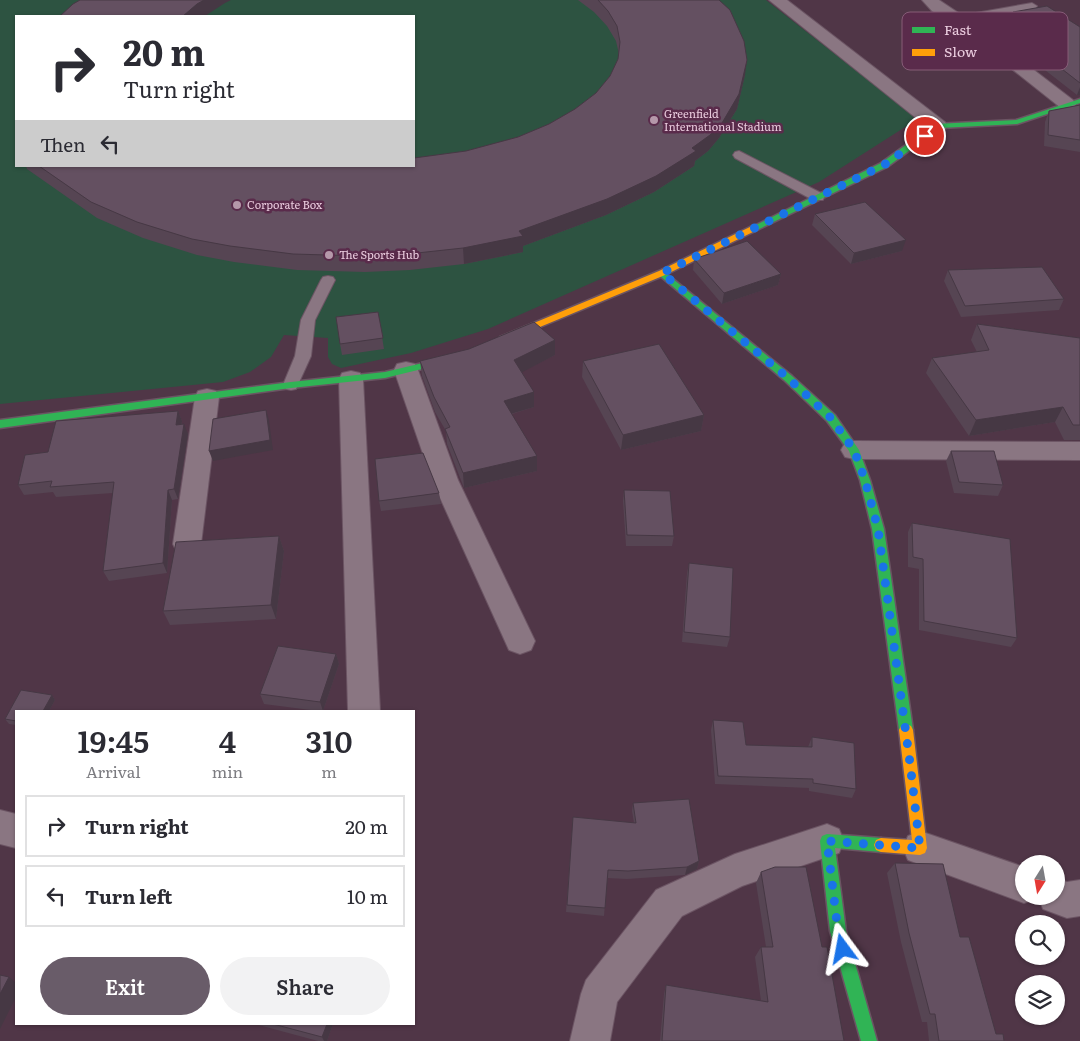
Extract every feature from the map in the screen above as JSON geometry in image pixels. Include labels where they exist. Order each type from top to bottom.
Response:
[{"type":"street","points":[[776,0],[938,126]]},
{"type":"street","points":[[930,0],[945,12]]},
{"type":"street","points":[[1029,70],[1074,102]]},
{"type":"street","points":[[488,345],[662,273],[884,165],[938,126],[1017,122],[1074,102]]},
{"type":"street","points":[[662,273],[788,378],[831,418],[854,450],[865,480],[878,529],[920,848]]},
{"type":"street","points":[[0,424],[291,385],[385,375],[470,353]]},
{"type":"street","points":[[406,370],[445,480],[520,641]]},
{"type":"street","points":[[351,379],[364,710]]},
{"type":"street","points":[[187,544],[207,396]]},
{"type":"street","points":[[854,450],[1080,451]]},
{"type":"street","points":[[0,827],[15,831]]},
{"type":"street","points":[[827,841],[838,931],[869,1041]]},
{"type":"street","points":[[590,1041],[600,994],[668,903],[735,871],[827,841],[920,848],[1015,882]]},
{"type":"street","points":[[1065,899],[1080,898]]},
{"type":"lane","points":[[998,12],[1032,6]]},
{"type":"lane","points":[[739,155],[818,197]]},
{"type":"lane","points":[[291,385],[303,356],[308,320],[328,280]]},
{"type":"green space","name":"The Sports Hub","points":[[0,0],[766,0],[914,116],[913,122],[819,182],[488,329],[411,353],[341,368],[332,364],[328,357],[328,338],[284,335],[271,357],[250,372],[223,382],[0,404]]},
{"type":"building","points":[[80,0],[204,0],[184,15],[61,15]]},
{"type":"building","points":[[598,0],[719,0],[730,10],[744,41],[747,60],[739,94],[722,123],[710,135],[692,148],[696,151],[656,176],[607,199],[519,231],[523,236],[463,248],[408,254],[362,256],[293,254],[230,246],[192,239],[137,222],[91,202],[40,167],[415,167],[415,158],[466,151],[518,137],[549,124],[575,109],[596,93],[610,76],[618,59],[620,42],[617,26],[608,11]]},
{"type":"building","points":[[1047,6],[1056,12],[1013,12]]},
{"type":"building","points":[[1068,19],[1080,27],[1080,83],[1063,70],[1068,70]]},
{"type":"building","points":[[1080,105],[1080,140],[1048,135],[1049,111]]},
{"type":"building","points":[[865,202],[906,240],[854,253],[815,214]]},
{"type":"building","points":[[747,241],[781,274],[724,293],[694,259]]},
{"type":"building","points":[[1042,267],[1064,299],[965,306],[948,270]]},
{"type":"building","points":[[378,312],[383,338],[340,344],[336,317]]},
{"type":"building","points":[[534,322],[555,340],[514,360],[534,392],[504,401],[537,456],[463,473],[445,429],[450,427],[434,397],[420,361],[469,349]]},
{"type":"building","points":[[977,324],[1080,338],[1080,425],[1073,425],[1063,407],[976,420],[932,358],[989,350]]},
{"type":"building","points":[[659,344],[704,415],[623,435],[583,361]]},
{"type":"building","points":[[266,410],[270,440],[209,451],[213,419]]},
{"type":"building","points":[[178,411],[176,425],[184,424],[174,489],[168,490],[163,563],[103,571],[114,482],[50,487],[52,481],[18,485],[25,455],[48,452],[56,421]]},
{"type":"building","points":[[951,451],[994,451],[1003,485],[959,482]]},
{"type":"building","points":[[423,453],[439,493],[379,501],[375,459]]},
{"type":"building","points":[[624,490],[670,491],[674,536],[627,535]]},
{"type":"building","points":[[912,523],[1010,539],[1017,638],[924,621],[923,559],[913,557]]},
{"type":"building","points":[[279,536],[271,605],[163,611],[176,542]]},
{"type":"building","points":[[689,563],[733,568],[730,637],[684,632]]},
{"type":"building","points":[[278,646],[336,654],[320,702],[260,694]]},
{"type":"building","points":[[21,690],[52,695],[44,710],[15,710],[15,721],[5,719]]},
{"type":"building","points":[[713,720],[743,722],[746,745],[812,747],[812,737],[854,743],[856,789],[813,783],[813,779],[718,776]]},
{"type":"building","points":[[689,799],[699,861],[687,867],[628,871],[608,870],[605,908],[567,905],[573,817],[636,823],[633,803]]},
{"type":"building","points":[[895,863],[943,864],[960,937],[969,937],[996,1034],[1003,1034],[1004,1041],[939,1041],[935,1014],[930,1014],[909,933]]},
{"type":"building","points":[[775,867],[806,867],[822,947],[827,947],[844,1041],[662,1041],[666,985],[768,1002],[761,947],[773,947],[761,872]]},
{"type":"building","points":[[0,975],[9,977],[0,994]]},
{"type":"building","points":[[277,1025],[327,1025],[322,1037]]},
{"type":"traffic: fast","points":[[752,229],[884,165],[938,126],[1017,122],[1080,101]]},
{"type":"traffic: fast","points":[[662,273],[788,378],[831,418],[854,450],[865,480],[878,529],[906,730]]},
{"type":"traffic: fast","points":[[0,424],[291,385],[385,375],[456,358]]},
{"type":"traffic: fast","points":[[869,1041],[838,931],[827,841],[881,845]]},
{"type":"traffic: slow","points":[[503,339],[662,273],[752,229]]},
{"type":"traffic: slow","points":[[881,845],[920,848],[906,730]]},
{"type":"place","name":"Greenfield International Stadium","points":[[654,120]]},
{"type":"place","name":"Corporate Box","points":[[237,205]]},
{"type":"place","name":"The Sports Hub","points":[[329,255]]},
{"type":"route","points":[[843,949],[838,931],[827,841],[920,848],[878,529],[865,480],[854,450],[831,418],[788,378],[662,273],[884,165],[925,136]]}]
